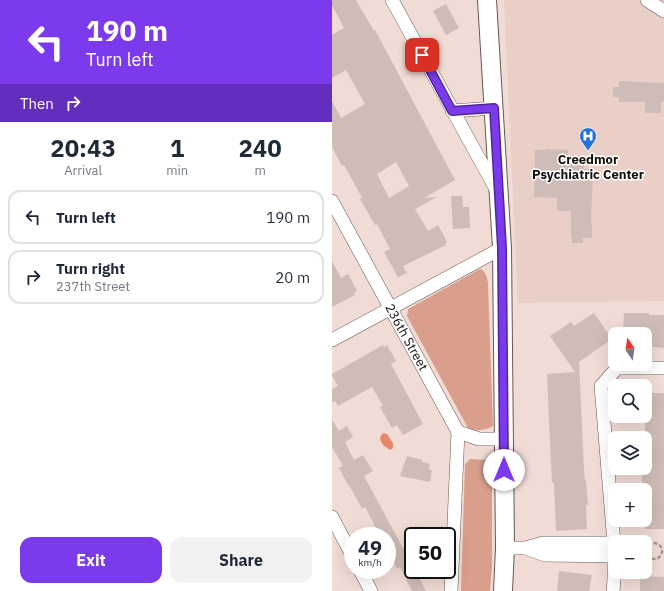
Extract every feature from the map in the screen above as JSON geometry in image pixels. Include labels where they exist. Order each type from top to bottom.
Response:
[{"type":"main road","points":[[487,0],[502,248],[505,548],[502,591]]},
{"type":"street","points":[[392,0],[500,197]]},
{"type":"street","points":[[647,0],[664,11]]},
{"type":"street","points":[[452,111],[494,108]]},
{"type":"street","name":"236th Street","points":[[332,201],[458,432]]},
{"type":"street","points":[[332,340],[502,248]]},
{"type":"street","points":[[613,535],[601,386],[617,368],[664,368]]},
{"type":"street","points":[[451,591],[458,432],[479,439],[504,439]]},
{"type":"street","points":[[332,517],[344,540]]},
{"type":"street","points":[[505,548],[525,548],[543,543],[608,543]]},
{"type":"street","points":[[525,548],[545,556],[608,556]]},
{"type":"street","points":[[365,579],[371,591]]},
{"type":"street","points":[[613,579],[613,591]]},
{"type":"path","points":[[652,543],[654,542],[660,544],[663,552],[661,556],[652,559]]},
{"type":"shaded area","name":"Creedmor Psychiatric Center","points":[[504,0],[664,0],[664,301],[518,303]]},
{"type":"shaded area","points":[[481,269],[486,275],[488,283],[493,426],[487,429],[478,430],[468,428],[407,316],[408,309]]},
{"type":"shaded area","points":[[383,433],[387,434],[393,443],[393,448],[390,450],[381,441],[380,437]]},
{"type":"shaded area","points":[[470,459],[492,461],[492,567],[490,591],[461,591],[465,464]]},
{"type":"building","points":[[332,0],[356,0],[374,31],[375,30],[455,180],[424,198],[437,197],[415,209],[428,231],[438,225],[447,242],[445,243],[446,245],[403,266],[407,273],[398,277],[384,252],[390,249],[377,224],[375,225],[360,199],[362,198],[344,165],[342,166],[332,147],[332,101],[341,118],[365,104],[346,70],[332,78],[332,35],[344,28],[332,5]],"holes":[[[396,162],[409,186],[389,198],[377,174]]]},
{"type":"building","points":[[446,4],[459,28],[446,35],[433,11]]},
{"type":"building","points":[[619,81],[664,83],[664,102],[661,102],[661,113],[645,113],[645,102],[619,102],[619,97],[613,97],[613,87],[619,87]]},
{"type":"building","points":[[535,150],[568,150],[568,161],[573,161],[573,164],[584,164],[584,169],[593,169],[591,223],[592,238],[583,238],[583,243],[572,243],[571,211],[557,211],[557,198],[534,197]]},
{"type":"building","points":[[451,196],[462,196],[463,207],[469,207],[470,228],[453,229]]},
{"type":"building","points":[[332,261],[341,278],[348,274],[357,291],[354,293],[355,295],[332,307]]},
{"type":"building","points":[[594,313],[608,333],[608,342],[579,362],[584,469],[588,505],[586,505],[587,529],[556,531],[554,483],[552,483],[547,374],[575,372],[550,336],[571,322],[574,326]]},
{"type":"building","points":[[624,313],[649,313],[649,315],[664,315],[664,348],[652,347],[652,327],[623,327]]},
{"type":"building","points":[[383,345],[384,347],[387,345],[396,361],[391,364],[423,424],[403,435],[397,425],[392,428],[380,407],[383,406],[372,387],[338,406],[335,401],[332,403],[332,389],[338,386],[332,374]]},
{"type":"building","points":[[652,393],[664,393],[664,529],[645,529],[645,527],[652,527],[652,483],[642,483],[642,475],[652,475],[652,431],[645,431],[645,423],[652,423]]},
{"type":"building","points":[[332,420],[339,431],[347,426],[353,437],[345,442],[354,460],[363,455],[373,471],[364,476],[392,527],[375,527],[365,507],[362,509],[339,468],[343,466],[332,447]]},
{"type":"building","points":[[407,456],[430,464],[429,470],[432,470],[430,482],[400,476]]},
{"type":"building","points":[[396,535],[404,547],[404,575],[400,567],[397,569]]},
{"type":"building","points":[[559,571],[592,575],[589,591],[557,591]]},
{"type":"building","points":[[652,576],[664,577],[664,591],[640,591],[640,579],[652,579]]},
{"type":"building","points":[[406,579],[420,579],[426,591],[412,591]]},
{"type":"place","name":"Creedmor Psychiatric Center","points":[[588,151]]},
{"type":"route","points":[[422,55],[452,111],[494,108],[502,248],[504,470]]}]
